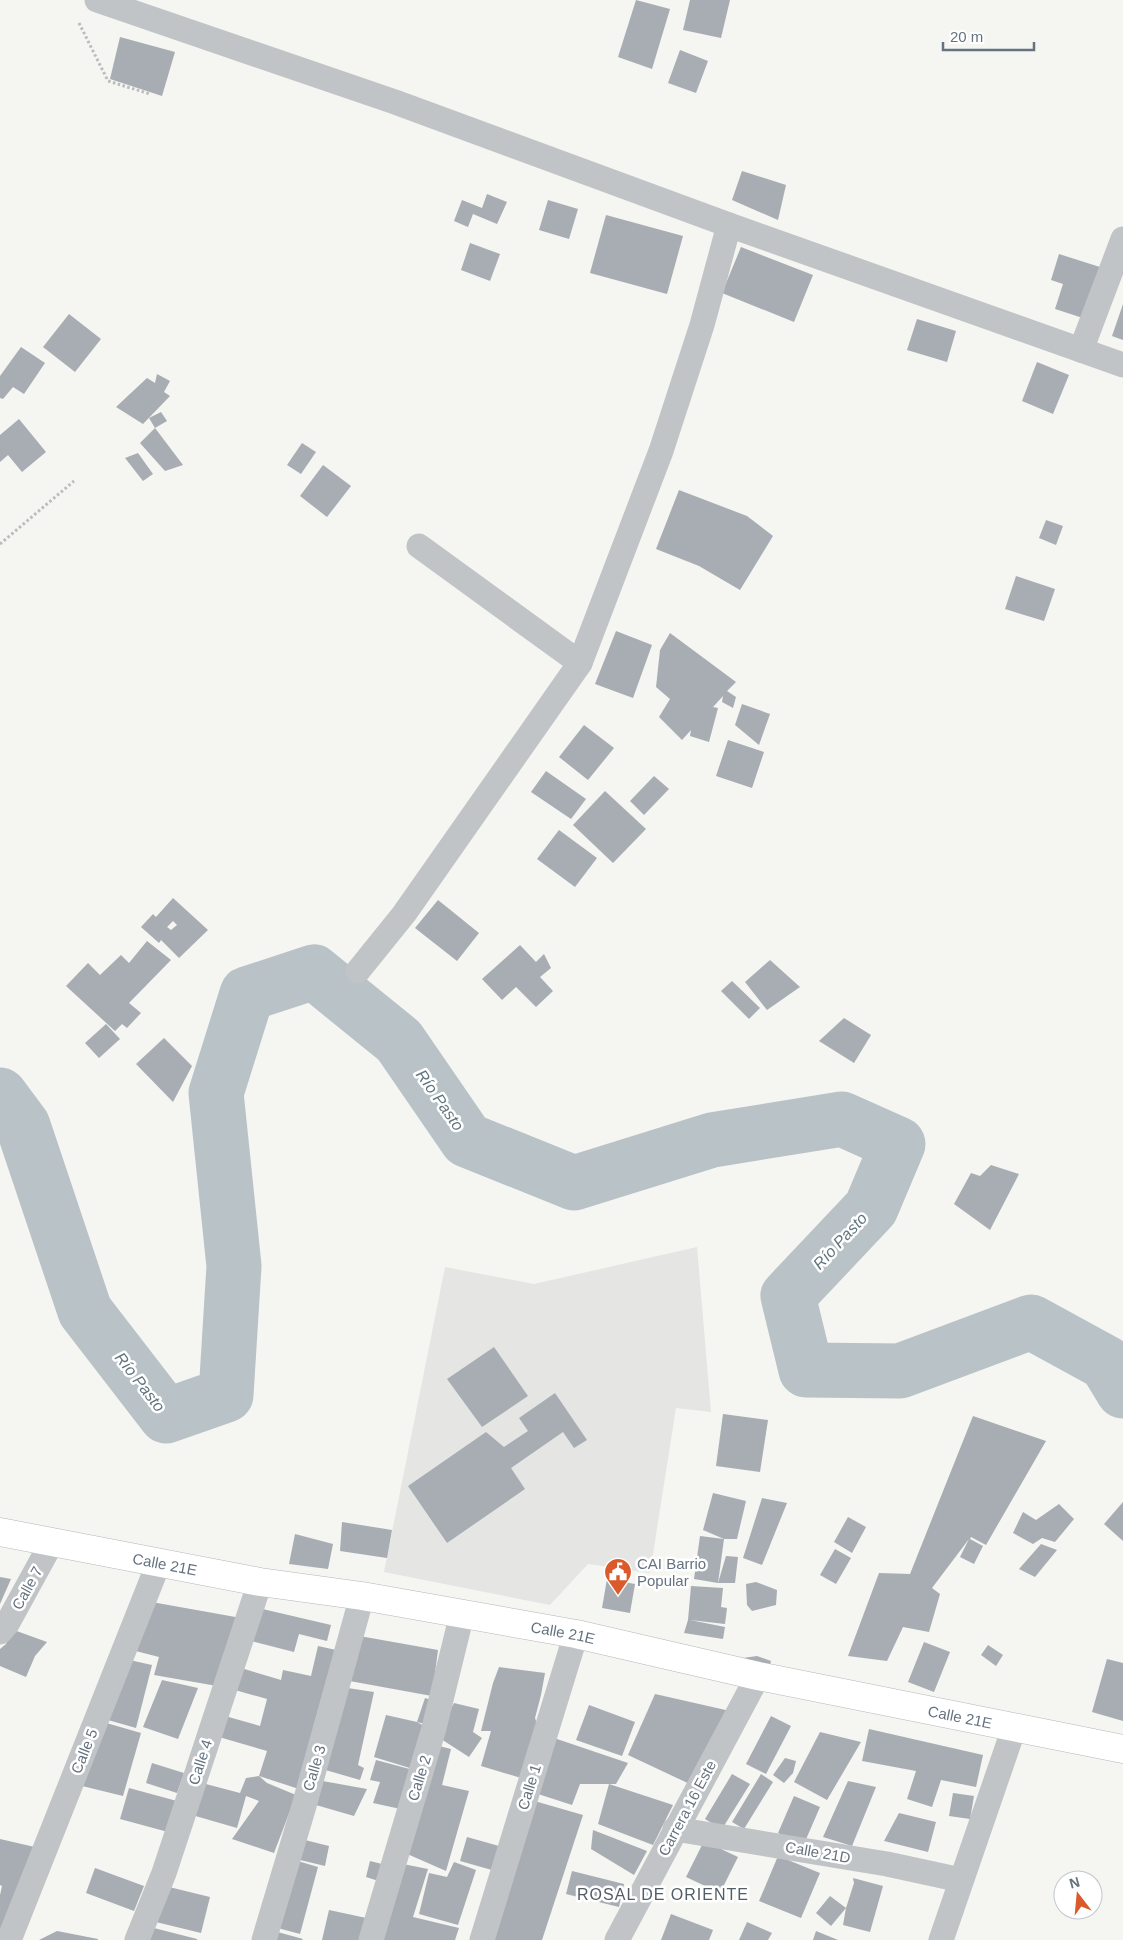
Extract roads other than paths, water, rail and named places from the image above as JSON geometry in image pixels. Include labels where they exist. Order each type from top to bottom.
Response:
[{"type":"main road","name":"Calle 21E","points":[[0,1532],[260,1582],[362,1596],[576,1634],[758,1676],[1123,1749]]},
{"type":"street","points":[[97,0],[395,102],[729,225],[1123,365]]},
{"type":"street","points":[[358,971],[404,914],[580,663],[661,450],[702,325],[729,225]]},
{"type":"street","points":[[1081,350],[1123,239]]},
{"type":"street","points":[[420,546],[580,663]]},
{"type":"street","name":"Calle 7","points":[[0,1632],[7,1624],[52,1542]]},
{"type":"street","name":"Calle 5","points":[[9,1940],[159,1562]]},
{"type":"street","name":"Calle 4","points":[[137,1940],[164,1873],[260,1582]]},
{"type":"street","name":"Calle 3","points":[[264,1940],[304,1806],[362,1596]]},
{"type":"street","name":"Calle 2","points":[[371,1940],[434,1728],[462,1614]]},
{"type":"street","name":"Calle 1","points":[[482,1940],[576,1634]]},
{"type":"street","name":"Carrera 16 Este","points":[[618,1940],[675,1829],[758,1676]]},
{"type":"street","points":[[941,1940],[1014,1728]]},
{"type":"street","name":"Calle 21D","points":[[675,1829],[877,1862],[961,1880]]},
{"type":"waterway","name":"Río Pasto","points":[[0,1095],[23,1126],[85,1311],[166,1416],[226,1395],[234,1266],[216,1093],[247,994],[314,972],[399,1041],[467,1140],[574,1183],[712,1140],[842,1119],[898,1144],[871,1208],[788,1296],[806,1370],[900,1371],[1031,1322],[1106,1363],[1123,1391]]},
{"type":"place","name":"CAI Barrio Popular","points":[[618,1596]]},
{"type":"district","name":"ROSAL DE ORIENTE","points":[[663,1894]]}]
